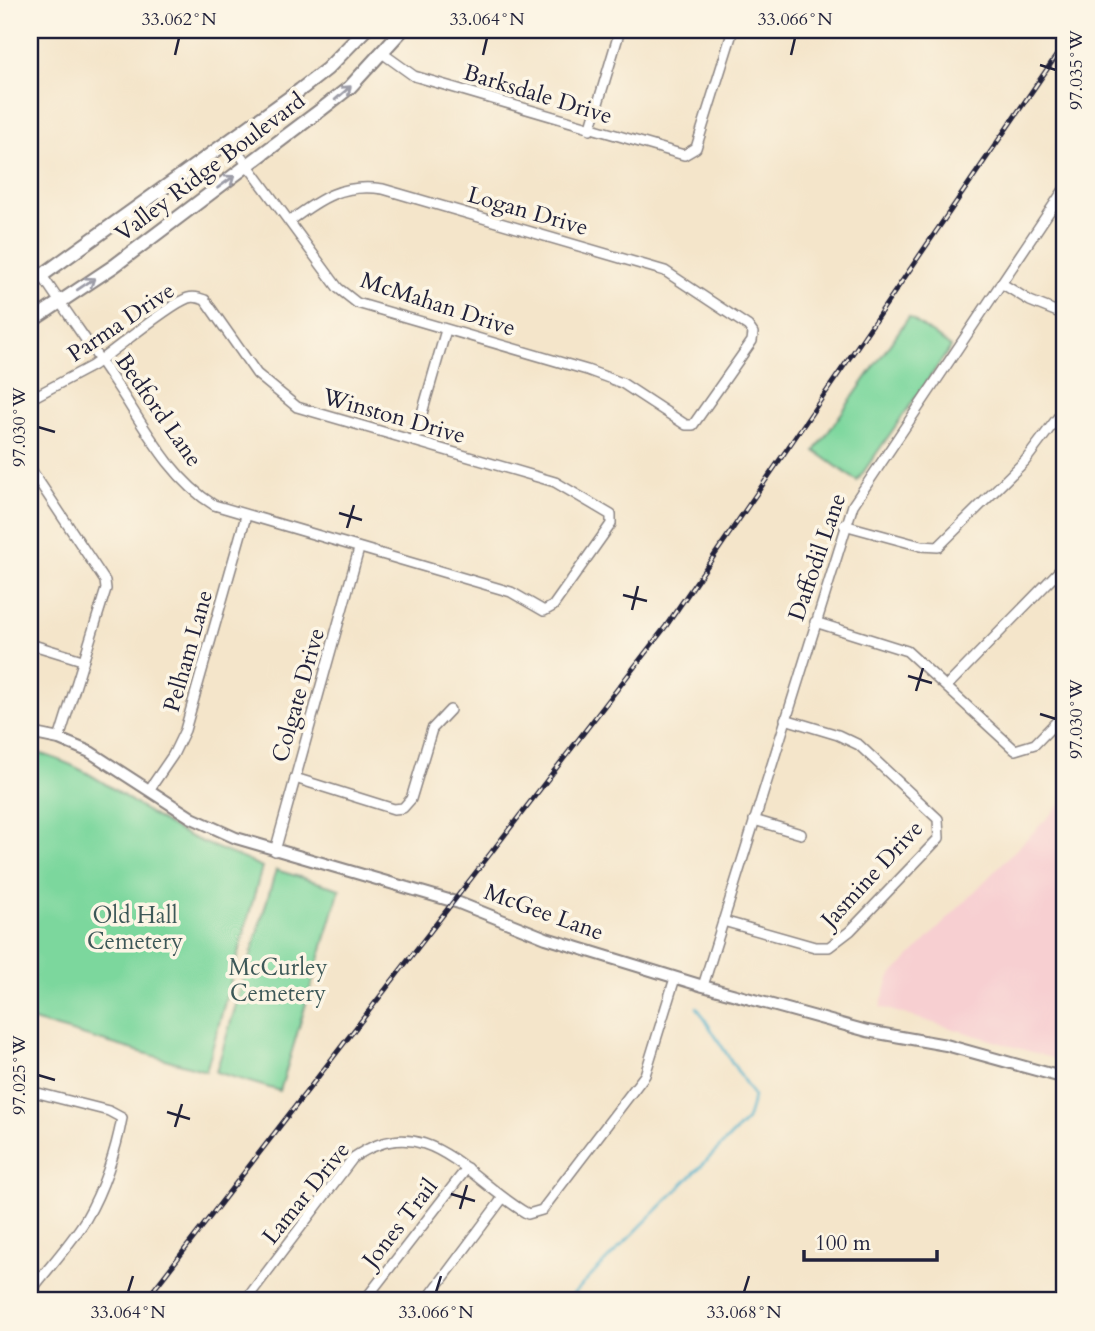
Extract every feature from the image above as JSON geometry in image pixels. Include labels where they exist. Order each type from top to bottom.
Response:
[{"type":"main road","name":"Valley Ridge Boulevard","points":[[30,284],[327,69],[365,30]]},
{"type":"main road","name":"Valley Ridge Boulevard","points":[[30,322],[250,165],[337,98],[399,32]]},
{"type":"street","points":[[590,130],[620,30]]},
{"type":"street","name":"Barksdale Drive","points":[[382,53],[414,76],[590,130],[675,154],[688,154],[696,148],[733,30]]},
{"type":"street","name":"McMahan Drive","points":[[230,141],[347,296],[357,303],[622,383],[680,421],[693,425]]},
{"type":"street","name":"Logan Drive","points":[[290,220],[336,190],[365,186],[665,271],[748,326],[753,333],[752,341],[693,425]]},
{"type":"street","name":"Daffodil Lane","points":[[703,986],[844,526],[859,492],[1064,191]]},
{"type":"street","name":"Bedford Lane","points":[[43,277],[167,461],[188,486],[214,505],[511,592],[536,609],[544,611],[553,606]]},
{"type":"street","points":[[1001,283],[1030,301],[1065,315]]},
{"type":"street","name":"Parma Drive","points":[[30,399],[56,388],[100,361],[181,302],[190,297],[197,298]]},
{"type":"street","name":"Winston Drive","points":[[197,298],[205,300],[265,384],[290,403],[317,414],[555,482],[611,515],[611,524],[553,606]]},
{"type":"street","points":[[414,441],[446,330]]},
{"type":"street","points":[[844,526],[921,546],[938,547],[1025,461],[1065,408]]},
{"type":"street","points":[[30,468],[105,581],[106,589],[59,739]]},
{"type":"street","name":"Pelham Lane","points":[[149,790],[173,755],[185,730],[246,516]]},
{"type":"street","name":"Colgate Drive","points":[[275,851],[359,549]]},
{"type":"street","points":[[947,685],[1065,565]]},
{"type":"street","points":[[815,622],[907,651],[1015,750],[1035,744],[1065,713]]},
{"type":"street","points":[[30,644],[82,660]]},
{"type":"street","points":[[295,778],[394,809],[403,808],[411,799],[432,729],[450,710]]},
{"type":"street","name":"Jasmine Drive","points":[[723,921],[815,947],[829,947],[850,931],[939,838],[941,832],[938,819],[870,753],[838,735],[785,719]]},
{"type":"street","name":"McGee Lane","points":[[30,733],[59,739],[112,764],[213,829],[275,851],[459,903],[546,937],[703,986],[866,1031],[946,1045],[1065,1078]]},
{"type":"street","points":[[754,820],[801,834]]},
{"type":"street","name":"Lamar Drive","points":[[245,1301],[354,1158],[370,1146],[409,1139],[424,1141],[467,1168],[502,1199],[528,1214],[542,1210],[645,1075],[676,978]]},
{"type":"street","points":[[30,1091],[109,1111],[122,1118],[98,1197],[85,1221],[30,1292]]},
{"type":"street","name":"Jones Trail","points":[[364,1301],[467,1168]]},
{"type":"street","points":[[426,1301],[502,1199]]},
{"type":"shaded area","points":[[1065,800],[1065,1062],[880,1007],[889,978]]},
{"type":"green space","points":[[909,317],[951,347],[857,481],[815,451]]},
{"type":"green space","name":"Old Hall Cemetery","points":[[30,751],[53,758],[94,777],[187,835],[262,867],[206,1071],[30,1020]]},
{"type":"green space","name":"McCurley Cemetery","points":[[276,870],[340,889],[280,1091],[216,1072]]},
{"type":"waterway","points":[[566,1301],[747,1120],[754,1097],[697,1007]]},
{"type":"railway","points":[[145,1301],[666,626],[1065,43]]}]
